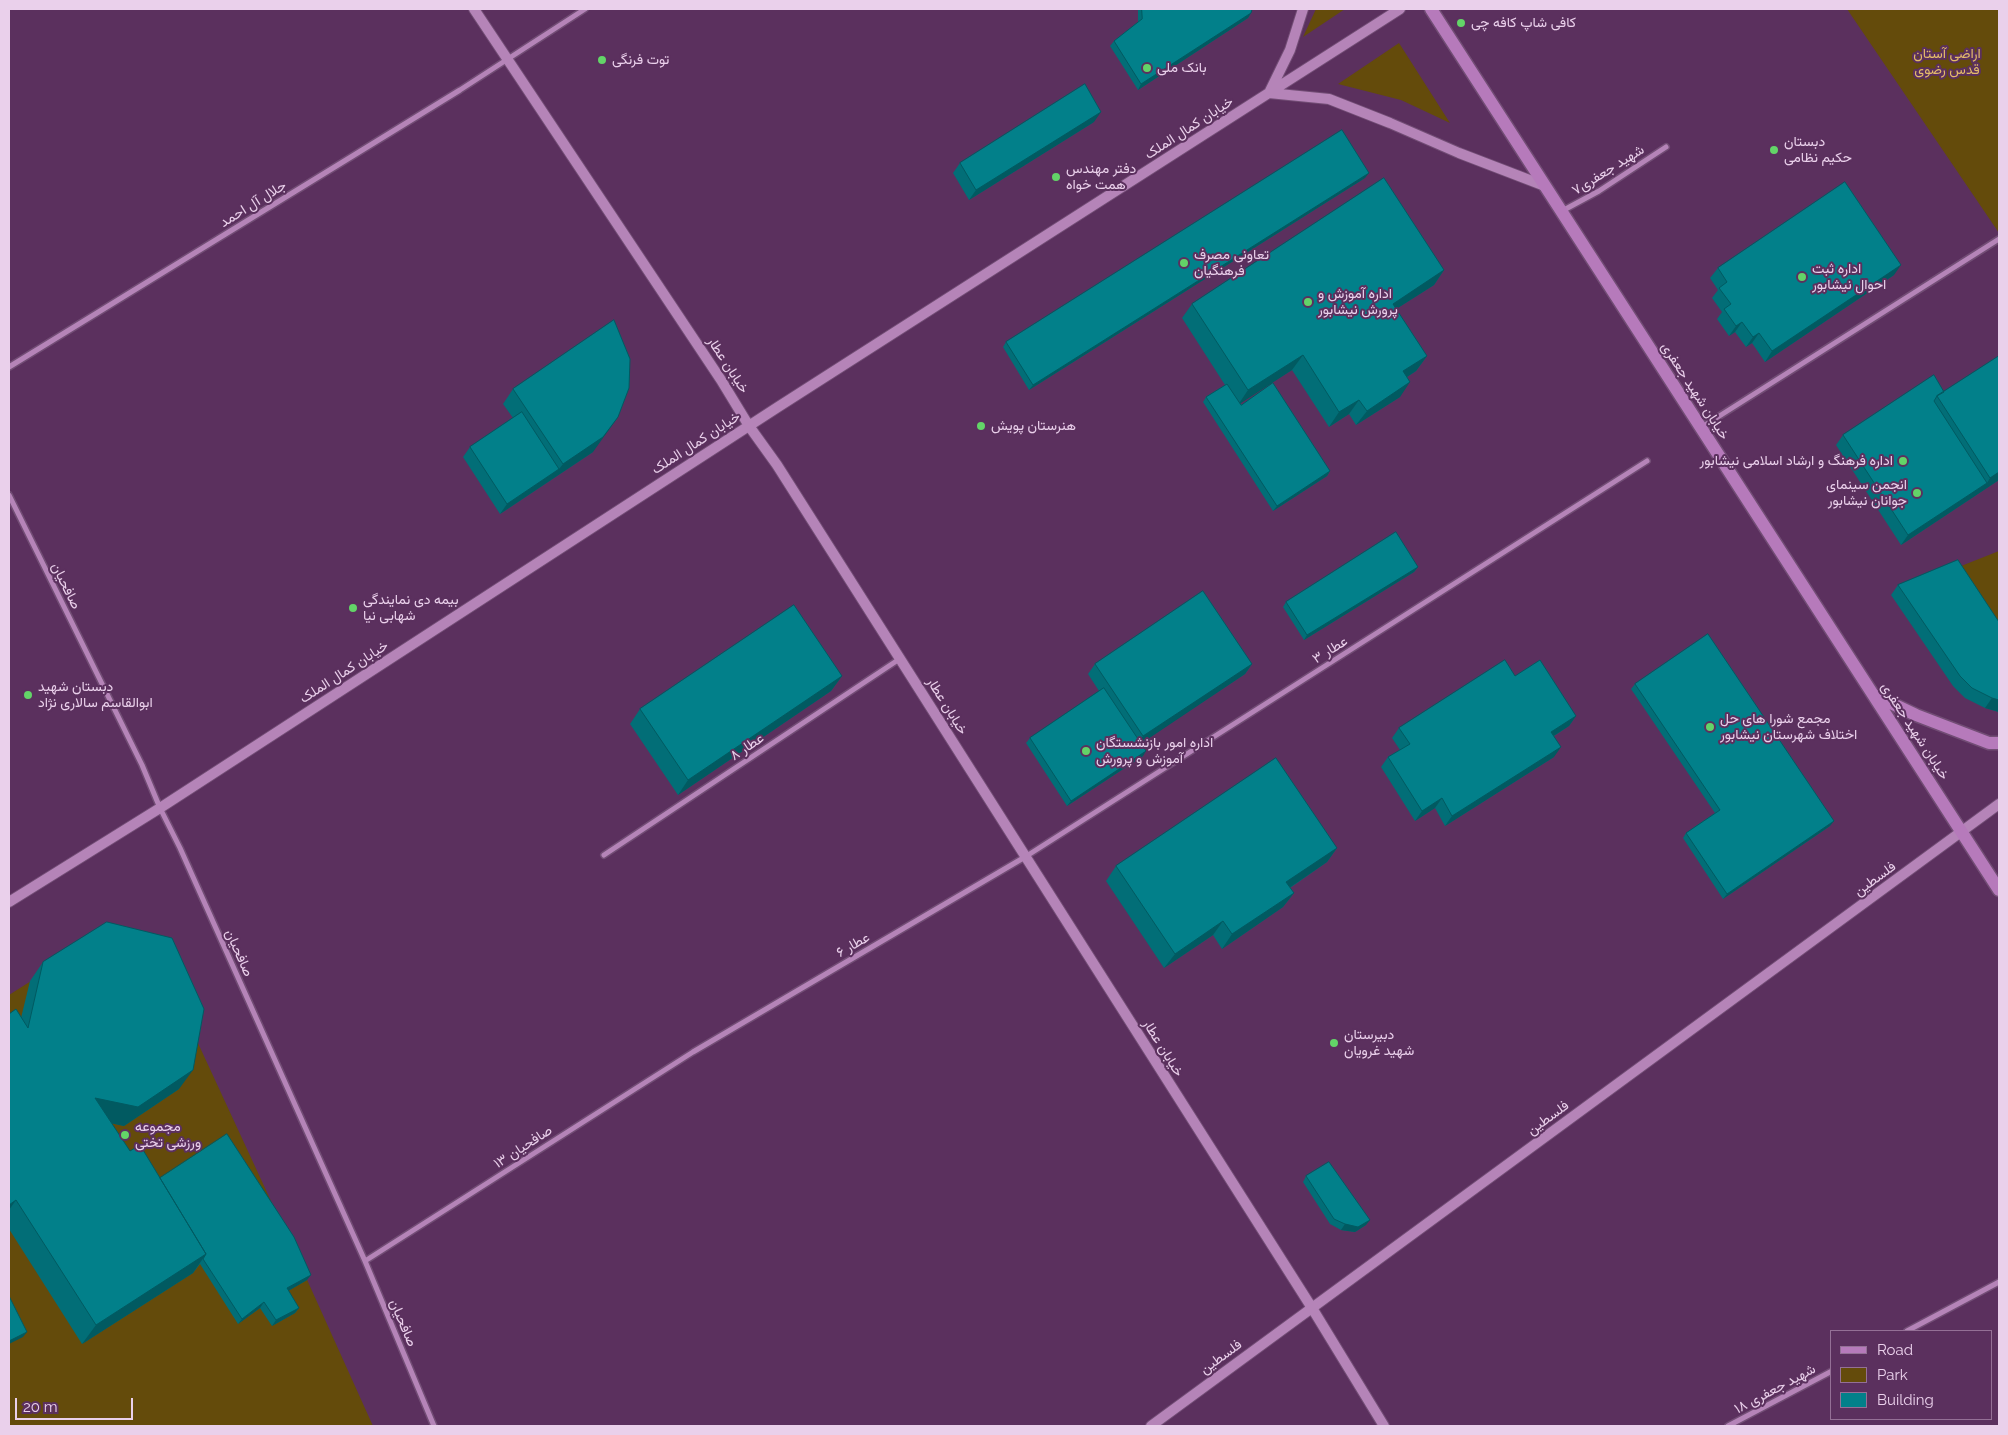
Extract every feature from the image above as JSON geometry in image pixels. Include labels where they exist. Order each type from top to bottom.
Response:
[{"type":"main road","name":"خیابان عطار","points":[[474,9],[721,380],[749,426],[777,464],[1312,1308],[1384,1426]]},
{"type":"main road","points":[[1302,9],[1290,50],[1269,92],[1329,100],[1390,123],[1458,153],[1545,186]]},
{"type":"main road","name":"خیابان کمال الملک","points":[[9,902],[160,808],[749,426],[1400,9]]},
{"type":"main road","name":"خیابان شهید جعفری","points":[[1431,9],[1999,890]]},
{"type":"main road","points":[[1874,695],[1916,715],[1988,743],[1999,744]]},
{"type":"main road","name":"فلسطین","points":[[1151,1426],[1999,804]]},
{"type":"street","name":"جلال آل احمد","points":[[9,367],[508,60],[585,9]]},
{"type":"street","name":"شهید جعفری۷","points":[[1561,211],[1599,190],[1666,147]]},
{"type":"street","points":[[1702,428],[1999,239]]},
{"type":"street","name":"عطار ۳","points":[[1025,858],[1647,461]]},
{"type":"street","name":"صافحیان","points":[[9,495],[142,765],[160,808],[180,848],[365,1261],[434,1426]]},
{"type":"street","name":"عطار ۸","points":[[604,855],[901,658]]},
{"type":"street","name":"عطار ۶","points":[[693,1052],[1025,858]]},
{"type":"street","name":"صافحیان ۱۳","points":[[365,1261],[693,1052]]},
{"type":"street","points":[[1909,1330],[1999,1282]]},
{"type":"street","name":"شهید جعفری ۱۸","points":[[1728,1426],[1830,1372]]},
{"type":"green space","points":[[1316,9],[1345,9],[1303,37]]},
{"type":"green space","name":"اراضی آستان قدس رضوی","points":[[1847,9],[1999,9],[1999,233]]},
{"type":"green space","points":[[1399,43],[1450,123],[1401,100],[1338,84]]},
{"type":"green space","points":[[1999,551],[1999,642],[1951,570]]},
{"type":"green space","name":"مجموعه ورزشی تختی","points":[[94,941],[191,1028],[373,1426],[9,1426],[9,995]]},
{"type":"building","name":"بانک ملی","points":[[1142,9],[1252,9],[1251,13],[1141,84],[1114,41],[1142,19]]},
{"type":"building","points":[[1085,84],[1101,112],[976,190],[960,163]]},
{"type":"building","name":"تعاونی مصرف فرهنگیان","points":[[1342,130],[1369,173],[1033,385],[1006,342]]},
{"type":"building","name":"اداره آموزش و پرورش نیشابور","points":[[1384,178],[1444,270],[1393,304],[1427,356],[1403,371],[1410,382],[1367,411],[1359,400],[1339,412],[1303,355],[1248,390],[1192,304]]},
{"type":"building","name":"اداره ثبت احوال نیشابور","points":[[1845,182],[1901,265],[1772,351],[1759,333],[1753,337],[1742,322],[1736,326],[1724,309],[1731,304],[1719,288],[1727,282],[1718,268]]},
{"type":"building","points":[[614,320],[630,359],[629,388],[618,417],[603,437],[563,464],[513,389]]},
{"type":"building","points":[[1999,356],[1999,472],[1990,478],[1937,396]]},
{"type":"building","name":"اداره فرهنگ و ارشاد اسلامی نیشابور","points":[[1934,375],[1944,392],[1937,396],[1934,401],[1987,483],[1908,535],[1843,435]]},
{"type":"building","points":[[1273,383],[1330,471],[1277,506],[1206,397],[1227,384],[1241,405]]},
{"type":"building","points":[[522,412],[559,469],[507,504],[470,447]]},
{"type":"building","points":[[1396,532],[1418,567],[1307,635],[1286,602]]},
{"type":"building","points":[[1958,560],[1999,622],[1999,700],[1972,688],[1960,676],[1898,585]]},
{"type":"building","points":[[1203,591],[1252,664],[1143,736],[1095,664]]},
{"type":"building","points":[[794,605],[842,676],[688,780],[640,709]]},
{"type":"building","points":[[1708,634],[1834,821],[1727,894],[1686,833],[1720,810],[1635,684]]},
{"type":"building","points":[[1505,660],[1515,676],[1540,660],[1576,716],[1551,732],[1561,747],[1452,816],[1442,798],[1422,811],[1388,757],[1410,744],[1399,728]]},
{"type":"building","name":"اداره امور بازنشستگان آموزش و پرورش","points":[[1104,688],[1146,751],[1071,801],[1030,738]]},
{"type":"building","points":[[1276,758],[1337,848],[1286,882],[1294,893],[1232,934],[1223,921],[1175,954],[1116,866]]},
{"type":"building","points":[[107,922],[172,938],[204,1009],[193,1070],[138,1107],[95,1098],[130,1151],[140,1145],[206,1254],[96,1325],[16,1200],[9,1205],[9,1014],[16,1009],[28,1028],[43,962]]},
{"type":"building","points":[[227,1134],[294,1237],[311,1275],[287,1288],[299,1308],[276,1320],[264,1302],[242,1319],[203,1259],[206,1254],[160,1178]]},
{"type":"building","points":[[1329,1162],[1370,1220],[1358,1227],[1334,1219],[1306,1176]]},
{"type":"building","points":[[9,1296],[27,1332],[9,1341]]},
{"type":"place","name":"کافی شاپ کافه چی","points":[[1461,23]]},
{"type":"place","name":"توت فرنگی","points":[[602,60]]},
{"type":"place","name":"بانک ملی","points":[[1147,68]]},
{"type":"place","name":"دبستان حکیم نظامی","points":[[1774,150]]},
{"type":"place","name":"دفتر مهندس همت خواه","points":[[1056,177]]},
{"type":"place","name":"تعاونی مصرف فرهنگیان","points":[[1184,263]]},
{"type":"place","name":"اداره ثبت احوال نیشابور","points":[[1802,277]]},
{"type":"place","name":"اداره آموزش و پرورش نیشابور","points":[[1308,302]]},
{"type":"place","name":"هنرستان پویش","points":[[981,426]]},
{"type":"place","name":"اداره فرهنگ و ارشاد اسلامی نیشابور","points":[[1903,461]]},
{"type":"place","name":"انجمن سینمای جوانان نیشابور","points":[[1917,493]]},
{"type":"place","name":"بیمه دی نمایندگی شهابی نیا","points":[[353,608]]},
{"type":"place","name":"دبستان شهید ابوالقاسم سالاری نژاد","points":[[28,695]]},
{"type":"place","name":"مجمع شورا های حل اختلاف شهرستان نیشابور","points":[[1710,727]]},
{"type":"place","name":"اداره امور بازنشستگان آموزش و پرورش","points":[[1086,751]]},
{"type":"place","name":"دبیرستان شهید غرویان","points":[[1334,1043]]},
{"type":"place","name":"مجموعه ورزشی تختی","points":[[125,1135]]}]
